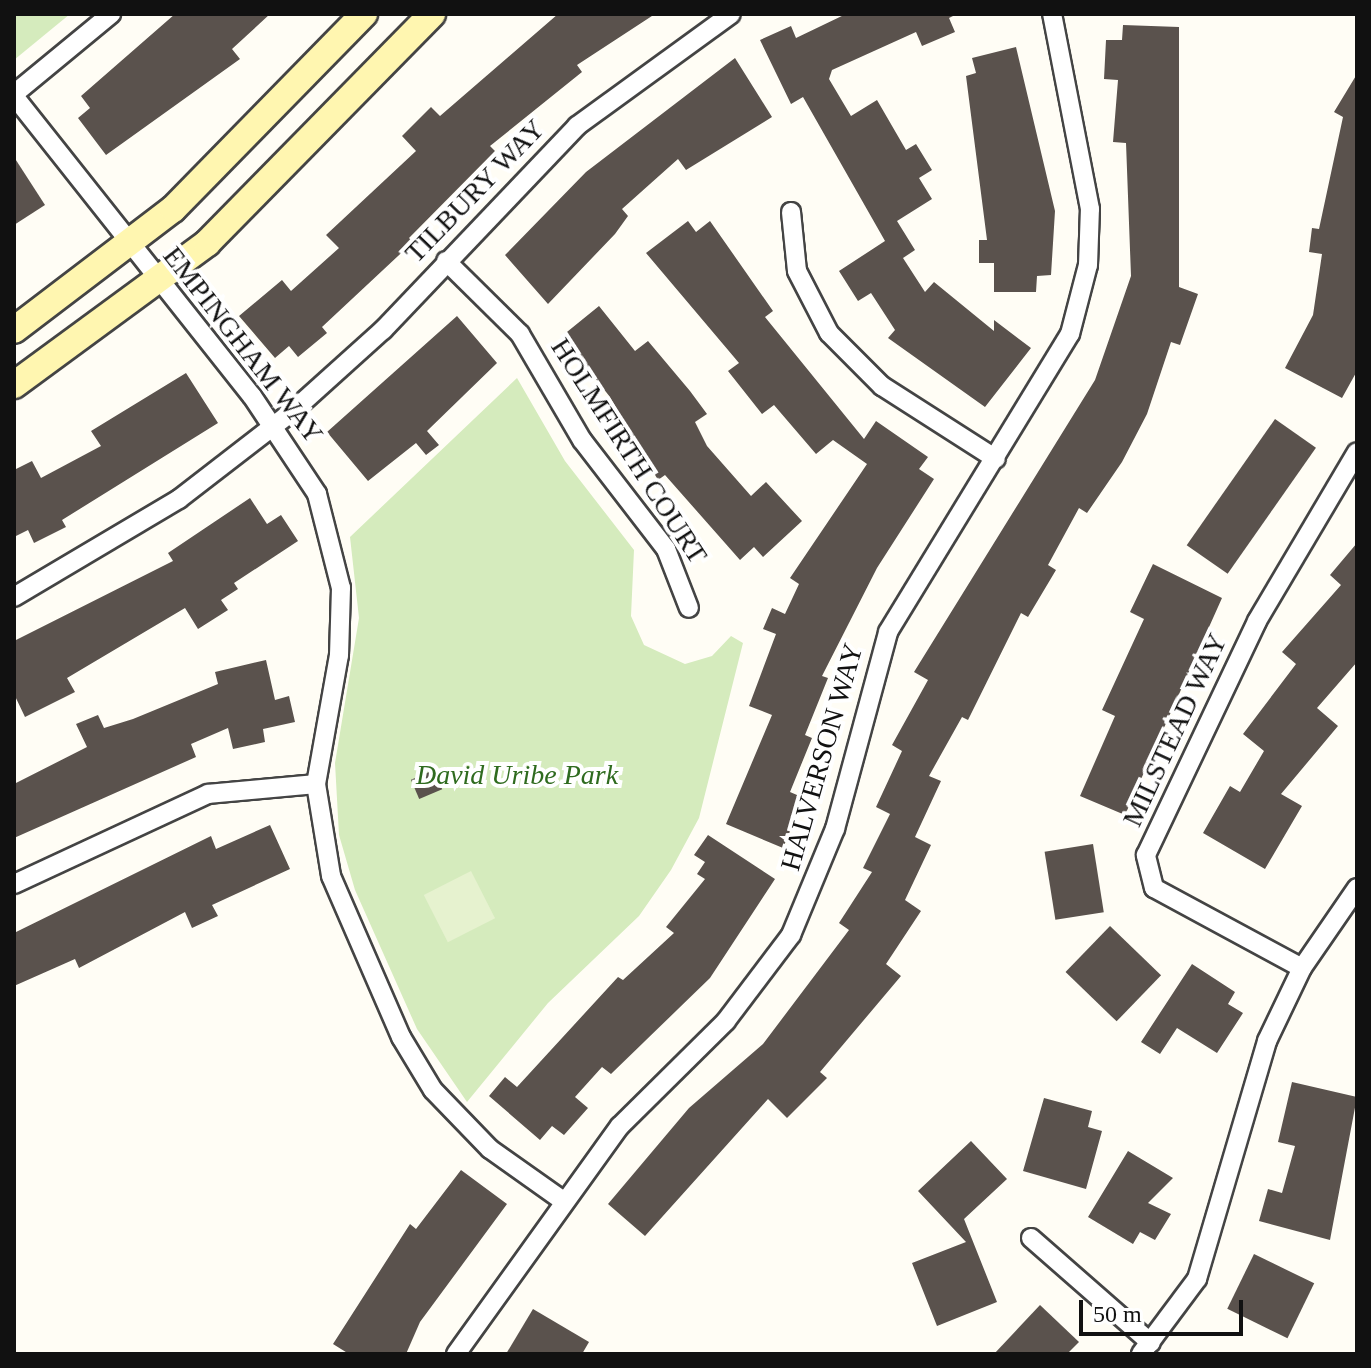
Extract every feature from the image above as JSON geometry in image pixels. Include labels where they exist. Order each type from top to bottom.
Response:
[{"type":"main road","points":[[14,330],[129,246],[219,167],[364,14]]},
{"type":"main road","points":[[14,385],[159,283],[253,200],[432,14]]},
{"type":"street","points":[[14,95],[111,14]]},
{"type":"street","name":"TILBURY WAY","points":[[14,597],[179,499],[274,426],[350,362],[594,111],[731,14]]},
{"type":"street","name":"HALVERSON WAY","points":[[456,1354],[562,1200],[646,1095],[749,995],[791,935],[827,854],[888,632],[1070,334],[1088,265],[1088,182],[1052,14]]},
{"type":"street","name":"EMPINGHAM WAY","points":[[14,95],[129,246],[274,426],[321,503],[341,588],[339,655],[316,784],[331,876],[418,1067],[470,1131],[562,1200]]},
{"type":"street","points":[[791,212],[797,271],[829,333],[891,393],[996,459]]},
{"type":"street","name":"HOLMFIRTH COURT","points":[[446,261],[520,334],[582,440],[666,549],[689,608]]},
{"type":"street","name":"MILSTEAD WAY","points":[[1302,968],[1154,888],[1146,855],[1257,621],[1357,452]]},
{"type":"street","points":[[14,884],[208,794],[316,784]]},
{"type":"street","points":[[1031,1238],[1146,1349],[1206,1257],[1249,1091],[1302,968],[1357,888]]},
{"type":"green space","points":[[14,14],[70,14],[14,60]]},
{"type":"green space","name":"David Uribe Park","points":[[517,378],[565,461],[634,550],[631,616],[644,645],[685,664],[712,656],[731,636],[743,643],[699,818],[671,870],[639,916],[548,1003],[467,1102],[417,1029],[355,890],[339,835],[335,763],[359,618],[350,537]]},
{"type":"green space","points":[[471,871],[495,918],[448,942],[424,895]]},
{"type":"building","points":[[175,14],[270,14],[232,49],[240,59],[106,155],[78,118],[90,108],[81,96]]},
{"type":"building","points":[[558,14],[655,14],[577,65],[582,72],[490,146],[495,151],[409,238],[413,242],[322,327],[327,333],[298,357],[289,346],[275,358],[239,316],[282,280],[291,291],[339,248],[326,235],[416,151],[402,136],[431,107],[440,116]]},
{"type":"building","points":[[846,14],[957,14],[949,18],[955,32],[922,46],[916,32],[832,70],[829,79],[851,116],[877,100],[906,150],[916,144],[932,170],[919,178],[932,199],[897,221],[915,250],[903,258],[925,292],[934,282],[994,331],[994,320],[1031,348],[985,407],[888,338],[895,330],[871,293],[858,301],[839,271],[885,241],[803,97],[791,104],[760,40],[791,26],[796,38]]},
{"type":"building","points":[[1123,25],[1179,27],[1179,287],[1198,294],[1180,345],[1171,342],[1147,414],[1122,462],[1087,513],[1079,508],[1048,565],[1056,570],[1028,617],[1021,613],[968,720],[962,717],[929,776],[941,781],[915,837],[931,845],[905,900],[921,911],[886,964],[901,976],[820,1072],[827,1078],[787,1118],[768,1099],[645,1236],[608,1204],[689,1108],[763,1044],[849,930],[839,923],[872,872],[863,868],[890,814],[876,807],[902,751],[892,745],[928,680],[914,672],[1095,380],[1131,276],[1126,143],[1113,142],[1118,80],[1104,79],[1106,40],[1122,40]]},
{"type":"building","points":[[1016,47],[1055,211],[1051,275],[1037,276],[1036,292],[994,292],[994,263],[979,263],[979,240],[987,240],[966,76],[976,73],[972,58]]},
{"type":"building","points":[[735,58],[772,117],[686,170],[678,159],[622,209],[628,216],[615,234],[548,304],[505,255],[586,172]]},
{"type":"building","points":[[1357,74],[1357,371],[1342,398],[1285,368],[1313,315],[1322,254],[1309,252],[1312,228],[1319,229],[1343,117],[1334,112]]},
{"type":"building","points":[[14,157],[45,205],[14,225]]},
{"type":"building","points":[[688,221],[696,232],[710,221],[773,311],[765,317],[864,439],[876,421],[928,457],[919,469],[934,479],[877,568],[822,676],[828,678],[805,735],[812,738],[790,792],[804,798],[783,848],[726,824],[772,715],[749,706],[776,634],[763,629],[772,608],[785,614],[799,584],[790,578],[867,464],[833,440],[816,454],[774,405],[762,414],[728,371],[739,363],[646,253]]},
{"type":"building","points":[[599,306],[635,351],[648,341],[690,391],[707,414],[695,422],[707,446],[751,496],[766,482],[802,521],[763,557],[754,547],[740,560],[665,475],[658,480],[610,397],[562,336]]},
{"type":"building","points":[[457,316],[497,363],[427,431],[439,445],[426,455],[416,443],[368,481],[327,432]]},
{"type":"building","points":[[186,373],[218,423],[62,520],[66,527],[34,543],[28,530],[14,537],[14,470],[32,461],[41,478],[101,446],[91,431]]},
{"type":"building","points":[[1275,419],[1316,448],[1228,574],[1187,545]]},
{"type":"building","points":[[250,498],[267,524],[281,515],[298,541],[234,583],[238,589],[221,600],[228,610],[198,629],[185,608],[67,678],[75,692],[25,717],[14,694],[14,641],[173,561],[168,553]]},
{"type":"building","points":[[1357,543],[1357,662],[1317,708],[1338,726],[1281,794],[1302,806],[1265,869],[1203,833],[1230,786],[1240,792],[1264,751],[1243,734],[1296,664],[1282,652],[1341,585],[1330,575]]},
{"type":"building","points":[[1153,564],[1222,598],[1125,815],[1080,796],[1115,716],[1102,710],[1144,619],[1130,612]]},
{"type":"building","points":[[266,660],[275,700],[289,696],[295,722],[263,729],[265,742],[233,749],[228,728],[191,744],[196,757],[14,838],[14,784],[87,747],[76,724],[98,715],[104,728],[133,719],[218,684],[215,672]]},
{"type":"building","points":[[434,770],[442,789],[419,799],[411,780]]},
{"type":"building","points":[[270,825],[290,869],[212,905],[218,916],[192,928],[185,912],[79,968],[75,959],[14,986],[14,933],[211,836],[216,849]]},
{"type":"building","points":[[708,835],[775,879],[710,978],[611,1074],[602,1067],[575,1097],[588,1108],[564,1135],[552,1126],[540,1140],[489,1096],[505,1077],[517,1087],[618,977],[623,980],[674,933],[666,927],[705,879],[697,874],[705,862],[694,855]]},
{"type":"building","points":[[1093,844],[1104,912],[1055,920],[1045,852]]},
{"type":"building","points":[[1110,926],[1161,975],[1117,1021],[1066,972]]},
{"type":"building","points":[[1192,964],[1235,992],[1228,1004],[1243,1013],[1217,1053],[1177,1028],[1160,1054],[1141,1042]]},
{"type":"building","points":[[1292,1082],[1357,1097],[1330,1240],[1259,1221],[1268,1189],[1282,1193],[1295,1146],[1278,1142]]},
{"type":"building","points":[[1044,1098],[1092,1111],[1088,1127],[1102,1131],[1086,1189],[1023,1171]]},
{"type":"building","points":[[971,1141],[1007,1179],[964,1219],[997,1302],[937,1326],[912,1263],[966,1242],[918,1191]]},
{"type":"building","points":[[1128,1151],[1173,1178],[1148,1203],[1171,1214],[1155,1240],[1140,1232],[1133,1244],[1088,1217]]},
{"type":"building","points":[[461,1170],[507,1204],[420,1322],[406,1354],[349,1354],[333,1344],[410,1224],[416,1229]]},
{"type":"building","points":[[1254,1254],[1314,1283],[1287,1338],[1227,1309]]},
{"type":"building","points":[[1040,1305],[1079,1342],[1067,1354],[994,1354]]},
{"type":"building","points":[[533,1309],[589,1342],[582,1354],[506,1354]]}]
